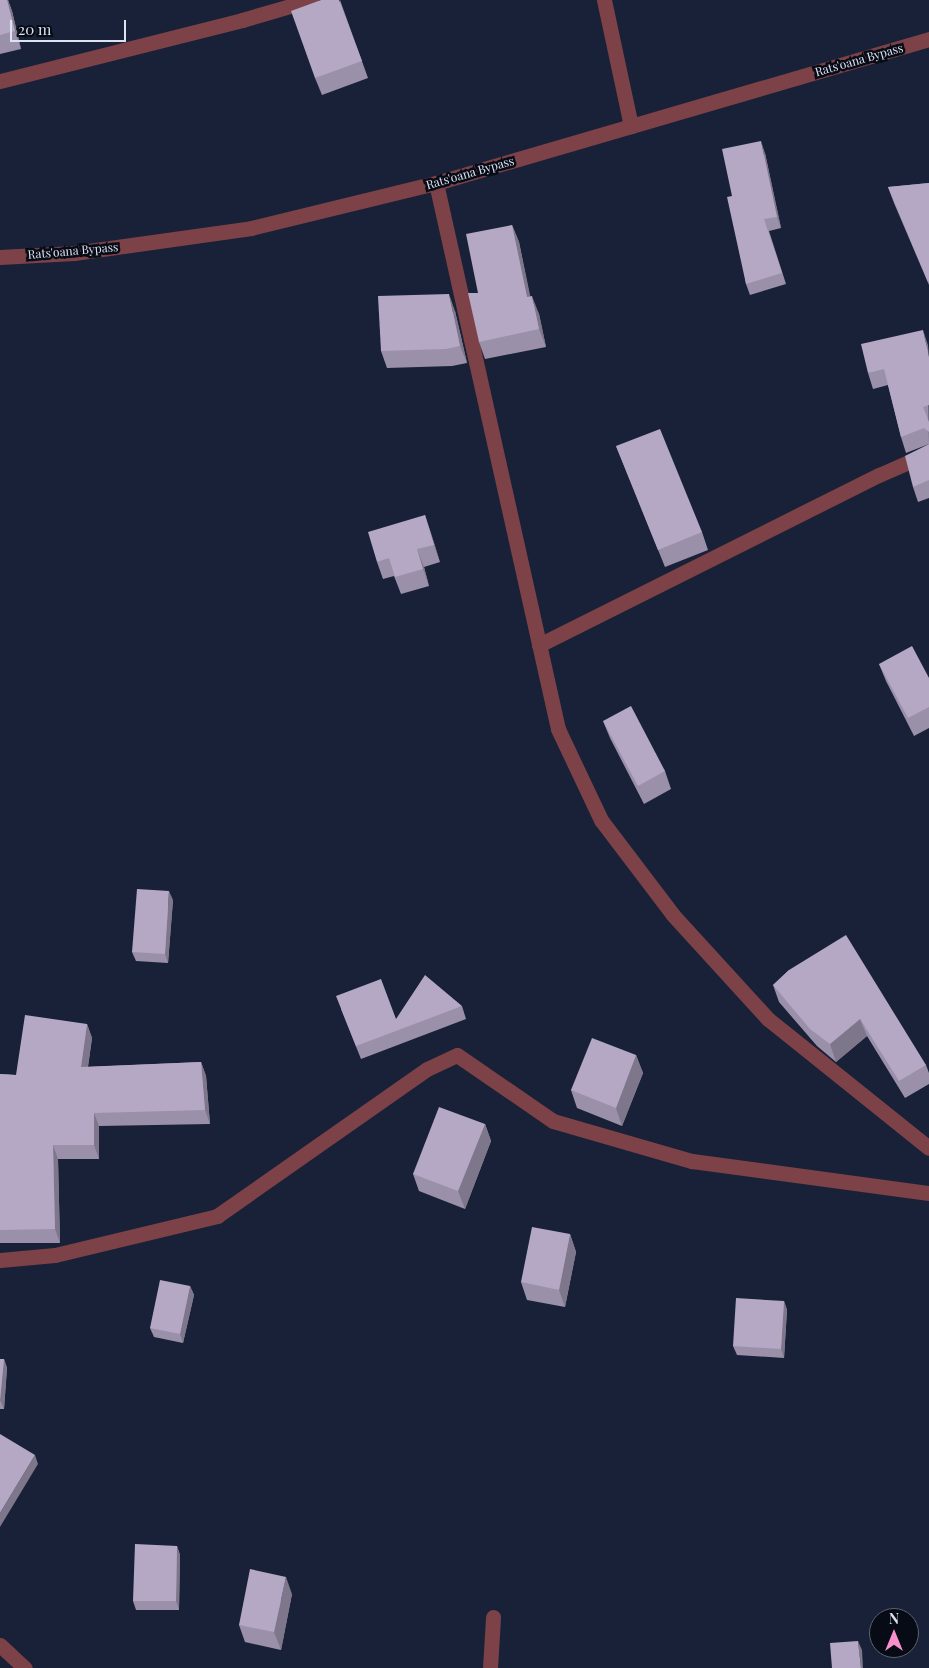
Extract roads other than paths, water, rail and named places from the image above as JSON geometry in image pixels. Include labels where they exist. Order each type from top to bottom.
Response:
[{"type":"street","points":[[0,81],[242,20],[311,0]]},
{"type":"street","points":[[604,0],[631,126]]},
{"type":"street","name":"Rats'oana Bypass","points":[[0,257],[74,253],[252,228],[436,183],[929,39]]},
{"type":"street","points":[[436,183],[558,729],[601,820],[673,915],[768,1019],[929,1148]]},
{"type":"street","points":[[539,645],[879,475],[929,453]]},
{"type":"street","points":[[0,1260],[55,1256],[217,1216],[428,1069],[457,1054],[553,1121],[563,1124],[692,1161],[929,1193]]},
{"type":"street","points":[[490,1668],[493,1617]]},
{"type":"street","points":[[0,1645],[25,1668]]}]
